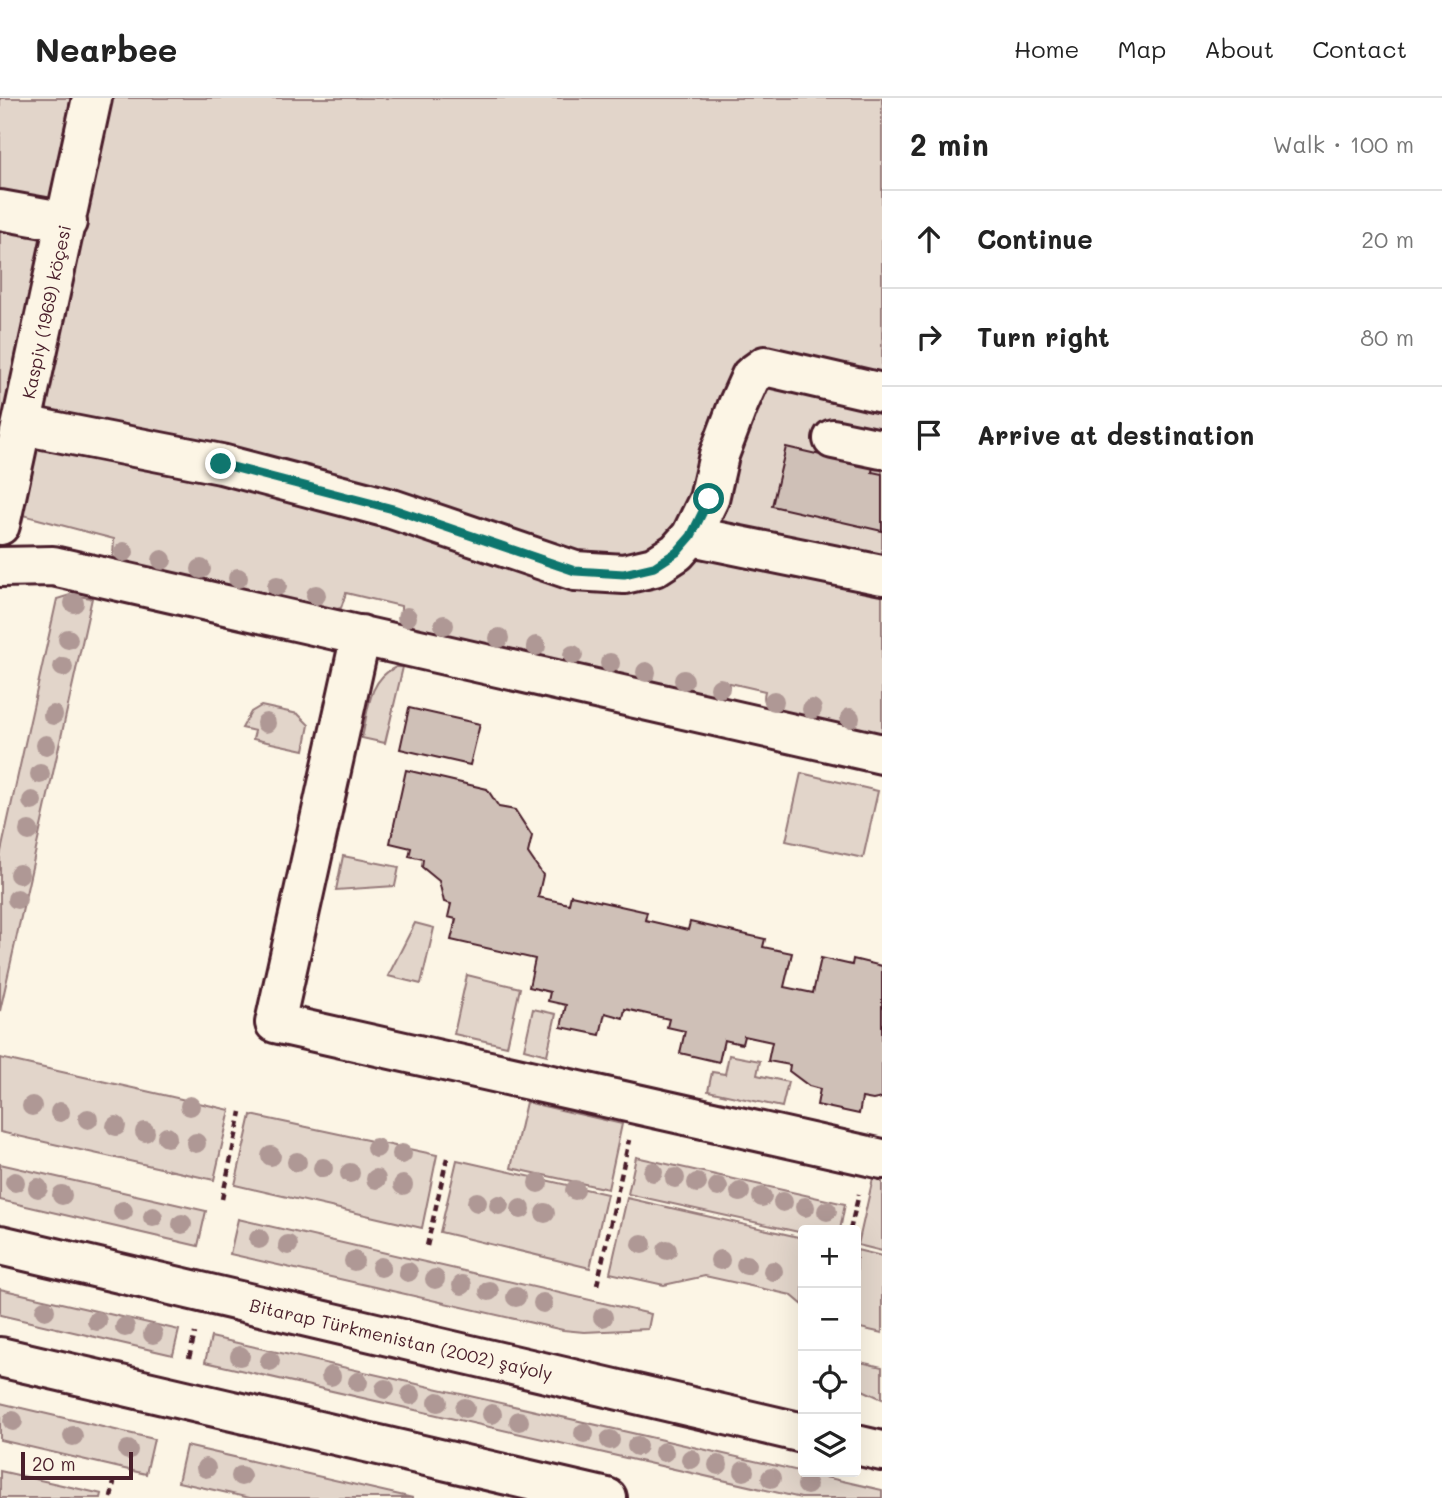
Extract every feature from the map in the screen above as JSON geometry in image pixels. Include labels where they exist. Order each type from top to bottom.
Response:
[{"type":"main road","name":"Kaspiy (1969) köçesi","points":[[0,525],[92,98]]},
{"type":"main road","points":[[0,210],[66,222]]},
{"type":"main road","points":[[22,425],[221,464],[393,509],[575,571],[624,574],[654,567],[677,552],[691,536],[709,499],[719,455],[751,376],[765,366],[882,393]]},
{"type":"main road","points":[[833,439],[881,450]]},
{"type":"main road","points":[[691,536],[882,575]]},
{"type":"main road","points":[[0,567],[53,566],[882,754]]},
{"type":"main road","points":[[360,635],[275,1023],[882,1159]]},
{"type":"main road","name":"Bitarap Türkmenistan (2002) şaýoly","points":[[0,1245],[798,1432]]},
{"type":"main road","points":[[0,1357],[607,1498]]},
{"type":"main road","points":[[861,1446],[882,1451]]},
{"type":"path","points":[[597,1285],[637,1105]]},
{"type":"path","points":[[222,1199],[241,1112]]},
{"type":"path","points":[[427,1246],[447,1158]]},
{"type":"path","points":[[189,1358],[195,1333]]},
{"type":"path","points":[[111,1498],[114,1482]]},
{"type":"shaded area","points":[[0,98],[882,98],[882,734],[771,709],[765,701],[765,691],[730,683],[726,692],[716,696],[411,628],[401,621],[401,606],[346,593],[341,608],[333,610],[118,562],[113,556],[114,539],[0,509]]},
{"type":"shaded area","points":[[70,595],[92,598],[0,1011],[0,856],[57,599]]},
{"type":"shaded area","points":[[403,667],[385,743],[362,738],[375,688],[387,672]]},
{"type":"shaded area","points":[[261,706],[298,714],[309,725],[304,750],[253,739],[255,731],[242,728],[251,712]]},
{"type":"shaded area","points":[[801,773],[878,791],[863,858],[786,841]]},
{"type":"shaded area","points":[[343,856],[399,867],[395,886],[336,890]]},
{"type":"shaded area","points":[[415,923],[434,928],[421,984],[388,976]]},
{"type":"shaded area","points":[[467,975],[520,988],[507,1046],[454,1034]]},
{"type":"shaded area","points":[[533,1009],[556,1014],[547,1055],[524,1049]]},
{"type":"shaded area","points":[[729,1055],[760,1061],[757,1075],[788,1082],[782,1107],[708,1091],[712,1072],[725,1074]]},
{"type":"shaded area","points":[[0,1058],[230,1110],[214,1180],[0,1132]]},
{"type":"shaded area","points":[[526,1102],[622,1124],[608,1189],[511,1168]]},
{"type":"shaded area","points":[[251,1115],[437,1155],[422,1228],[235,1185]]},
{"type":"shaded area","points":[[636,1157],[845,1204],[841,1225],[798,1225],[798,1232],[628,1194]]},
{"type":"shaded area","points":[[457,1160],[607,1194],[590,1268],[440,1232]]},
{"type":"shaded area","points":[[0,1164],[206,1211],[198,1246],[0,1200]]},
{"type":"shaded area","points":[[873,1178],[882,1180],[882,1251],[861,1246],[861,1232]]},
{"type":"shaded area","points":[[627,1198],[798,1237],[798,1301],[791,1295],[705,1276],[664,1285],[610,1273]]},
{"type":"shaded area","points":[[238,1219],[651,1314],[648,1329],[584,1332],[563,1330],[230,1254]]},
{"type":"shaded area","points":[[861,1251],[882,1256],[882,1333],[861,1328]]},
{"type":"shaded area","points":[[0,1289],[179,1330],[173,1355],[0,1315]]},
{"type":"shaded area","points":[[211,1337],[798,1471],[798,1477],[825,1477],[882,1490],[882,1498],[801,1498],[205,1362]]},
{"type":"shaded area","points":[[861,1362],[882,1367],[882,1399],[861,1389]]},
{"type":"shaded area","points":[[0,1403],[154,1439],[146,1474],[0,1440]]},
{"type":"shaded area","points":[[186,1446],[413,1498],[250,1498],[178,1482]]},
{"type":"shaded area","points":[[0,1471],[102,1494],[101,1498],[0,1498]]},
{"type":"building","points":[[786,447],[873,467],[872,472],[882,474],[882,531],[772,506]]},
{"type":"building","points":[[409,708],[480,724],[470,765],[400,749]]},
{"type":"building","points":[[406,770],[487,789],[499,807],[515,810],[532,836],[528,853],[543,875],[538,897],[569,904],[571,895],[647,912],[645,920],[688,930],[690,922],[765,939],[763,947],[792,953],[784,987],[813,993],[821,958],[852,965],[853,959],[882,966],[882,1098],[862,1098],[859,1114],[817,1105],[820,1089],[809,1086],[789,1071],[790,1065],[768,1061],[772,1042],[744,1036],[742,1044],[724,1040],[719,1062],[680,1053],[685,1031],[667,1027],[669,1019],[625,1009],[623,1018],[605,1013],[600,1035],[561,1027],[566,1005],[548,1001],[550,992],[529,987],[535,959],[451,940],[456,919],[448,917],[451,904],[444,902],[439,881],[422,867],[423,859],[409,856],[411,848],[390,843]]},
{"type":"route","points":[[221,464],[393,509],[575,571],[624,574],[654,567],[677,552],[691,536],[709,499]]}]
